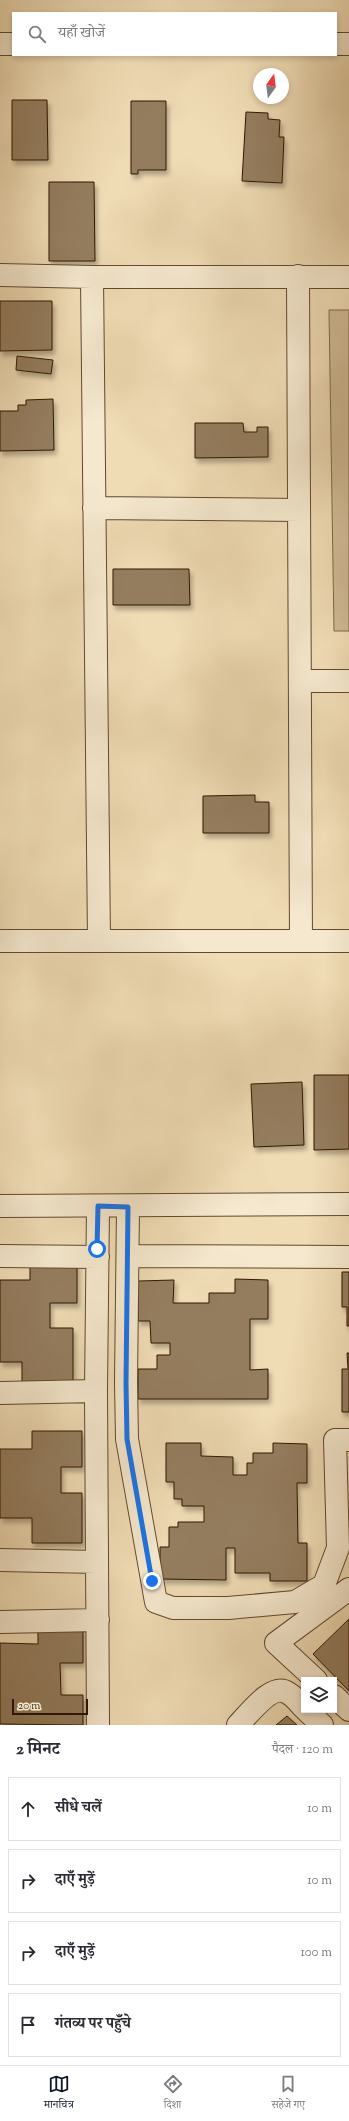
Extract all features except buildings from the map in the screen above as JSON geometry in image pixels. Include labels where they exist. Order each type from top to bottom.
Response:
[{"type":"street","points":[[0,44],[12,44]]},
{"type":"street","points":[[337,44],[349,44]]},
{"type":"street","points":[[0,275],[92,277],[349,277]]},
{"type":"street","points":[[298,276],[301,941]]},
{"type":"street","points":[[92,277],[99,941]]},
{"type":"street","points":[[94,508],[299,510]]},
{"type":"street","points":[[300,681],[349,681]]},
{"type":"street","points":[[0,942],[349,941]]},
{"type":"street","points":[[0,1206],[128,1207],[349,1204]]},
{"type":"street","points":[[98,1206],[96,1391],[98,1725]]},
{"type":"street","points":[[128,1207],[126,1383],[127,1439],[156,1602],[172,1608],[228,1608],[296,1602],[324,1584],[338,1548],[334,1440],[349,1440]]},
{"type":"street","points":[[0,1256],[98,1257]]},
{"type":"street","points":[[128,1256],[349,1258]]},
{"type":"street","points":[[0,1393],[96,1391]]},
{"type":"street","points":[[0,1560],[97,1562]]},
{"type":"street","points":[[313,1677],[276,1643],[349,1589]]},
{"type":"street","points":[[0,1622],[98,1620]]},
{"type":"street","points":[[238,1725],[271,1692],[279,1690],[287,1692],[301,1705]]},
{"type":"street","points":[[337,1699],[349,1710]]},
{"type":"street","points":[[309,1713],[322,1725]]},
{"type":"shaded area","points":[[329,310],[349,310],[349,631],[334,631]]},
{"type":"route","points":[[97,1249],[98,1206],[128,1207],[126,1383],[127,1439],[152,1581]]}]
